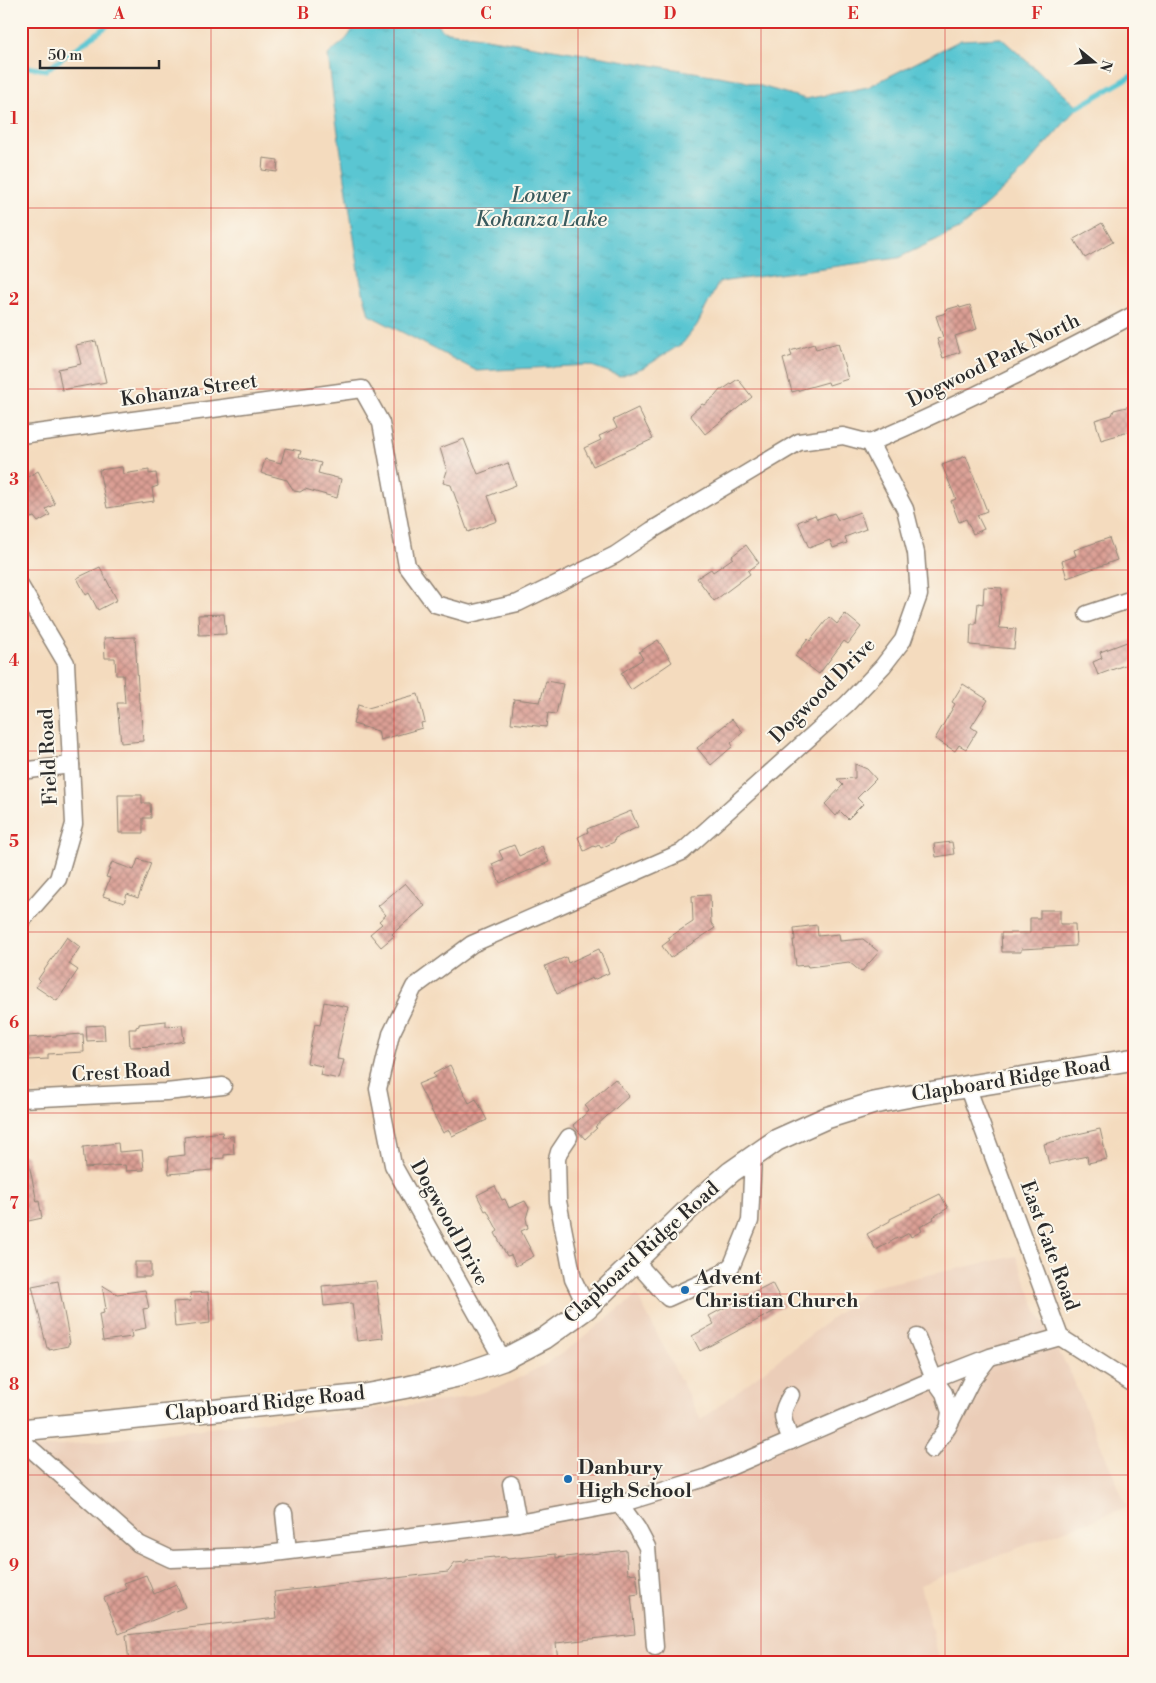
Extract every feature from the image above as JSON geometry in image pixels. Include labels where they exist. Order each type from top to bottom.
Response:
[{"type":"main road","name":"Clapboard Ridge Road","points":[[21,1430],[365,1395],[457,1376],[503,1360],[545,1338],[586,1308],[731,1172],[778,1140],[826,1118],[874,1103],[967,1086],[1135,1060]]},
{"type":"street","name":"Dogwood Park North","points":[[870,443],[1053,356],[1135,314]]},
{"type":"street","name":"Kohanza Street","points":[[21,435],[362,389],[381,424],[407,566],[435,604],[470,614],[518,603],[615,555],[652,530],[799,442],[843,436],[870,443]]},
{"type":"street","name":"Dogwood Drive","points":[[503,1360],[392,1165],[378,1089],[391,1034],[414,987],[472,944],[682,852],[846,704],[883,666],[903,640],[919,596],[916,553],[905,509],[870,443]]},
{"type":"street","name":"Field Road","points":[[21,587],[66,663],[74,824],[58,879],[21,921]]},
{"type":"street","points":[[1087,614],[1135,598]]},
{"type":"street","points":[[21,771],[71,765]]},
{"type":"street","name":"Crest Road","points":[[21,1099],[166,1092],[223,1086]]},
{"type":"street","name":"East Gate Road","points":[[967,1086],[1060,1337],[1135,1385]]},
{"type":"street","points":[[569,1137],[559,1152],[557,1159],[558,1201],[574,1279],[586,1308]]},
{"type":"street","points":[[635,1262],[668,1298],[720,1274],[732,1265],[750,1221],[753,1157]]},
{"type":"street","points":[[917,1337],[934,1379],[944,1393],[950,1412],[948,1427]]},
{"type":"street","points":[[21,1440],[139,1544],[172,1559],[250,1556],[518,1523],[620,1504],[705,1478],[934,1379],[990,1357],[1060,1337]]},
{"type":"street","points":[[932,1450],[948,1427],[972,1381],[990,1357]]},
{"type":"street","points":[[791,1395],[784,1406],[782,1418],[792,1441]]},
{"type":"street","points":[[511,1484],[518,1523]]},
{"type":"street","points":[[620,1504],[637,1528],[647,1547],[655,1647]]},
{"type":"street","points":[[284,1513],[288,1552]]},
{"type":"shaded area","name":"Danbury High School","points":[[1016,1256],[1038,1313],[1070,1372],[1127,1507],[920,1585],[940,1662],[21,1662],[21,1450],[452,1400],[480,1393],[507,1384],[546,1364],[575,1344],[637,1295],[701,1420],[872,1287]]},
{"type":"water","name":"Lower Kohanza Lake","points":[[349,21],[436,21],[443,31],[736,79],[806,99],[868,87],[961,40],[1001,38],[1078,107],[1020,174],[961,228],[898,258],[719,282],[697,325],[683,343],[645,367],[620,376],[589,365],[477,371],[369,315],[361,284],[328,55],[351,32]]},
{"type":"building","points":[[263,158],[278,160],[277,172],[262,170]]},
{"type":"building","points":[[1102,223],[1113,242],[1085,258],[1074,239]]},
{"type":"building","points":[[970,305],[977,329],[955,336],[960,352],[943,358],[937,339],[943,337],[936,316],[946,313],[945,310]]},
{"type":"building","points":[[96,341],[106,382],[62,390],[58,369],[81,364],[76,345]]},
{"type":"building","points":[[838,343],[848,379],[829,385],[828,382],[792,392],[783,359],[792,356],[790,351],[814,344],[816,349]]},
{"type":"building","points":[[738,379],[752,397],[705,434],[690,415],[720,390]]},
{"type":"building","points":[[1135,405],[1135,430],[1101,440],[1095,420],[1112,415],[1114,410]]},
{"type":"building","points":[[638,408],[653,439],[593,466],[584,448],[601,440],[599,436],[617,428],[613,420]]},
{"type":"building","points":[[464,439],[478,474],[508,463],[516,485],[488,496],[497,521],[468,532],[451,485],[443,483],[447,471],[440,448]]},
{"type":"building","points":[[285,448],[301,451],[299,457],[321,463],[318,473],[341,479],[337,498],[305,489],[300,492],[294,491],[287,480],[261,473],[265,459],[281,463]]},
{"type":"building","points":[[966,456],[987,511],[977,515],[984,529],[973,534],[966,519],[959,522],[951,501],[956,499],[942,465]]},
{"type":"building","points":[[122,467],[123,474],[149,470],[149,474],[156,473],[158,486],[152,488],[154,501],[107,508],[99,470]]},
{"type":"building","points":[[38,471],[55,504],[46,509],[50,515],[38,522],[34,517],[31,518],[21,501],[21,481]]},
{"type":"building","points":[[860,512],[866,529],[845,537],[847,543],[833,548],[830,540],[809,548],[798,522],[815,515],[817,519],[834,513],[838,520]]},
{"type":"building","points":[[1109,538],[1117,560],[1067,578],[1062,561],[1076,556],[1074,550]]},
{"type":"building","points":[[746,545],[759,563],[748,571],[750,574],[714,601],[697,578],[711,569],[713,572],[733,558],[732,556]]},
{"type":"building","points":[[100,567],[117,600],[98,610],[89,593],[86,595],[77,578]]},
{"type":"building","points":[[984,587],[1002,588],[999,628],[1016,629],[1014,649],[970,645],[971,624],[976,624],[978,603],[983,604]]},
{"type":"building","points":[[224,614],[226,634],[199,635],[198,615]]},
{"type":"building","points":[[845,614],[861,627],[848,644],[844,641],[819,674],[795,656],[829,617],[837,624]]},
{"type":"building","points":[[135,637],[143,741],[121,743],[117,703],[125,703],[123,675],[116,675],[115,658],[105,658],[104,638]]},
{"type":"building","points":[[1135,639],[1135,660],[1098,675],[1093,662],[1102,658],[1100,652]]},
{"type":"building","points":[[658,640],[672,662],[631,690],[621,673],[643,659],[639,652]]},
{"type":"building","points":[[546,681],[563,684],[556,714],[548,713],[546,727],[511,723],[514,699],[540,702]]},
{"type":"building","points":[[963,684],[988,700],[971,727],[977,731],[966,749],[959,745],[955,751],[935,739],[955,704],[952,702]]},
{"type":"building","points":[[418,694],[425,722],[421,723],[422,728],[380,740],[378,731],[353,724],[358,705],[368,708]]},
{"type":"building","points":[[732,719],[743,732],[731,743],[733,746],[711,765],[697,748]]},
{"type":"building","points":[[855,764],[867,769],[876,779],[857,798],[863,804],[848,819],[840,811],[836,816],[825,804],[843,785],[837,779],[855,778]]},
{"type":"building","points":[[118,795],[142,795],[142,803],[150,803],[151,818],[143,818],[143,833],[119,833]]},
{"type":"building","points":[[631,811],[638,827],[615,838],[614,842],[601,848],[599,845],[584,851],[578,837],[588,832],[587,829]]},
{"type":"building","points":[[952,842],[954,854],[936,857],[934,844]]},
{"type":"building","points":[[514,845],[519,856],[542,846],[549,862],[500,883],[492,864],[503,859],[499,851]]},
{"type":"building","points":[[138,859],[151,863],[138,898],[127,894],[124,903],[103,896],[110,878],[106,877],[112,862],[134,870]]},
{"type":"building","points":[[405,883],[425,906],[392,934],[394,936],[381,947],[370,934],[382,924],[379,921],[386,915],[378,906]]},
{"type":"building","points":[[710,895],[711,923],[715,928],[670,958],[662,946],[670,940],[668,938],[693,922],[692,896]]},
{"type":"building","points":[[1040,910],[1060,910],[1060,924],[1075,924],[1076,946],[1021,949],[1021,952],[1002,952],[1001,933],[1030,933],[1030,918],[1040,918]]},
{"type":"building","points":[[817,925],[818,936],[839,934],[840,941],[863,939],[879,952],[861,972],[849,962],[808,967],[807,965],[796,966],[793,940],[795,940],[794,928]]},
{"type":"building","points":[[67,937],[80,947],[69,964],[78,970],[57,1001],[36,987],[40,981],[38,979]]},
{"type":"building","points":[[599,949],[609,973],[593,980],[592,978],[557,994],[545,966],[566,957],[568,963]]},
{"type":"building","points":[[324,1002],[348,1007],[337,1059],[344,1060],[339,1079],[320,1075],[322,1066],[307,1063],[315,1024],[320,1025]]},
{"type":"building","points":[[166,1021],[166,1026],[182,1025],[184,1041],[157,1046],[130,1047],[129,1029],[136,1029],[139,1024]]},
{"type":"building","points":[[104,1025],[105,1040],[87,1041],[86,1026]]},
{"type":"building","points":[[83,1034],[84,1052],[48,1054],[48,1059],[29,1060],[27,1038]]},
{"type":"building","points":[[450,1065],[469,1103],[476,1099],[487,1120],[452,1136],[449,1130],[443,1133],[418,1084],[435,1077],[433,1074]]},
{"type":"building","points":[[615,1079],[629,1096],[595,1127],[597,1128],[585,1139],[573,1125],[589,1111],[585,1105]]},
{"type":"building","points":[[1100,1129],[1107,1159],[1088,1163],[1087,1156],[1049,1164],[1044,1144],[1060,1140],[1060,1138]]},
{"type":"building","points":[[222,1132],[223,1137],[233,1136],[234,1154],[224,1155],[224,1158],[212,1159],[212,1170],[169,1174],[168,1157],[185,1155],[184,1137]]},
{"type":"building","points":[[118,1143],[119,1152],[142,1150],[144,1170],[126,1171],[125,1165],[85,1168],[83,1147]]},
{"type":"building","points":[[21,1155],[27,1155],[42,1218],[24,1222],[21,1206]]},
{"type":"building","points":[[495,1186],[502,1200],[505,1199],[509,1208],[525,1201],[529,1208],[526,1218],[528,1228],[521,1231],[534,1256],[516,1266],[511,1255],[507,1256],[495,1233],[498,1231],[477,1195]]},
{"type":"building","points":[[940,1194],[948,1208],[920,1227],[922,1231],[911,1237],[909,1233],[899,1237],[876,1250],[867,1234],[890,1221],[890,1219]]},
{"type":"building","points":[[135,1262],[151,1262],[151,1277],[135,1277]]},
{"type":"building","points":[[58,1281],[70,1343],[68,1346],[49,1350],[32,1286]]},
{"type":"building","points":[[376,1281],[383,1338],[357,1341],[352,1303],[324,1306],[322,1286]]},
{"type":"building","points":[[772,1283],[784,1306],[700,1351],[692,1336],[714,1324],[709,1316],[735,1302],[735,1300]]},
{"type":"building","points":[[102,1285],[117,1294],[145,1290],[149,1308],[143,1309],[146,1328],[131,1331],[132,1337],[103,1341],[99,1314],[104,1313],[103,1309],[106,1309]]},
{"type":"building","points":[[208,1292],[210,1323],[175,1327],[173,1302],[191,1301],[190,1293]]},
{"type":"building","points":[[626,1550],[628,1574],[636,1573],[639,1594],[631,1595],[635,1634],[556,1643],[558,1660],[541,1662],[487,1662],[486,1656],[457,1659],[458,1662],[129,1662],[126,1635],[277,1618],[274,1592],[448,1572],[455,1563],[466,1562],[466,1560],[494,1557],[505,1557],[508,1559],[556,1554],[556,1558]]},
{"type":"building","points":[[146,1575],[154,1594],[176,1584],[185,1607],[119,1634],[104,1598],[127,1589],[124,1583]]},
{"type":"waterway","points":[[21,66],[46,70],[114,21]]},
{"type":"waterway","points":[[1072,108],[1078,107],[1135,74]]},
{"type":"place","name":"Advent Christian Church","points":[[685,1290]]},
{"type":"place","name":"Danbury High School","points":[[568,1479]]}]
